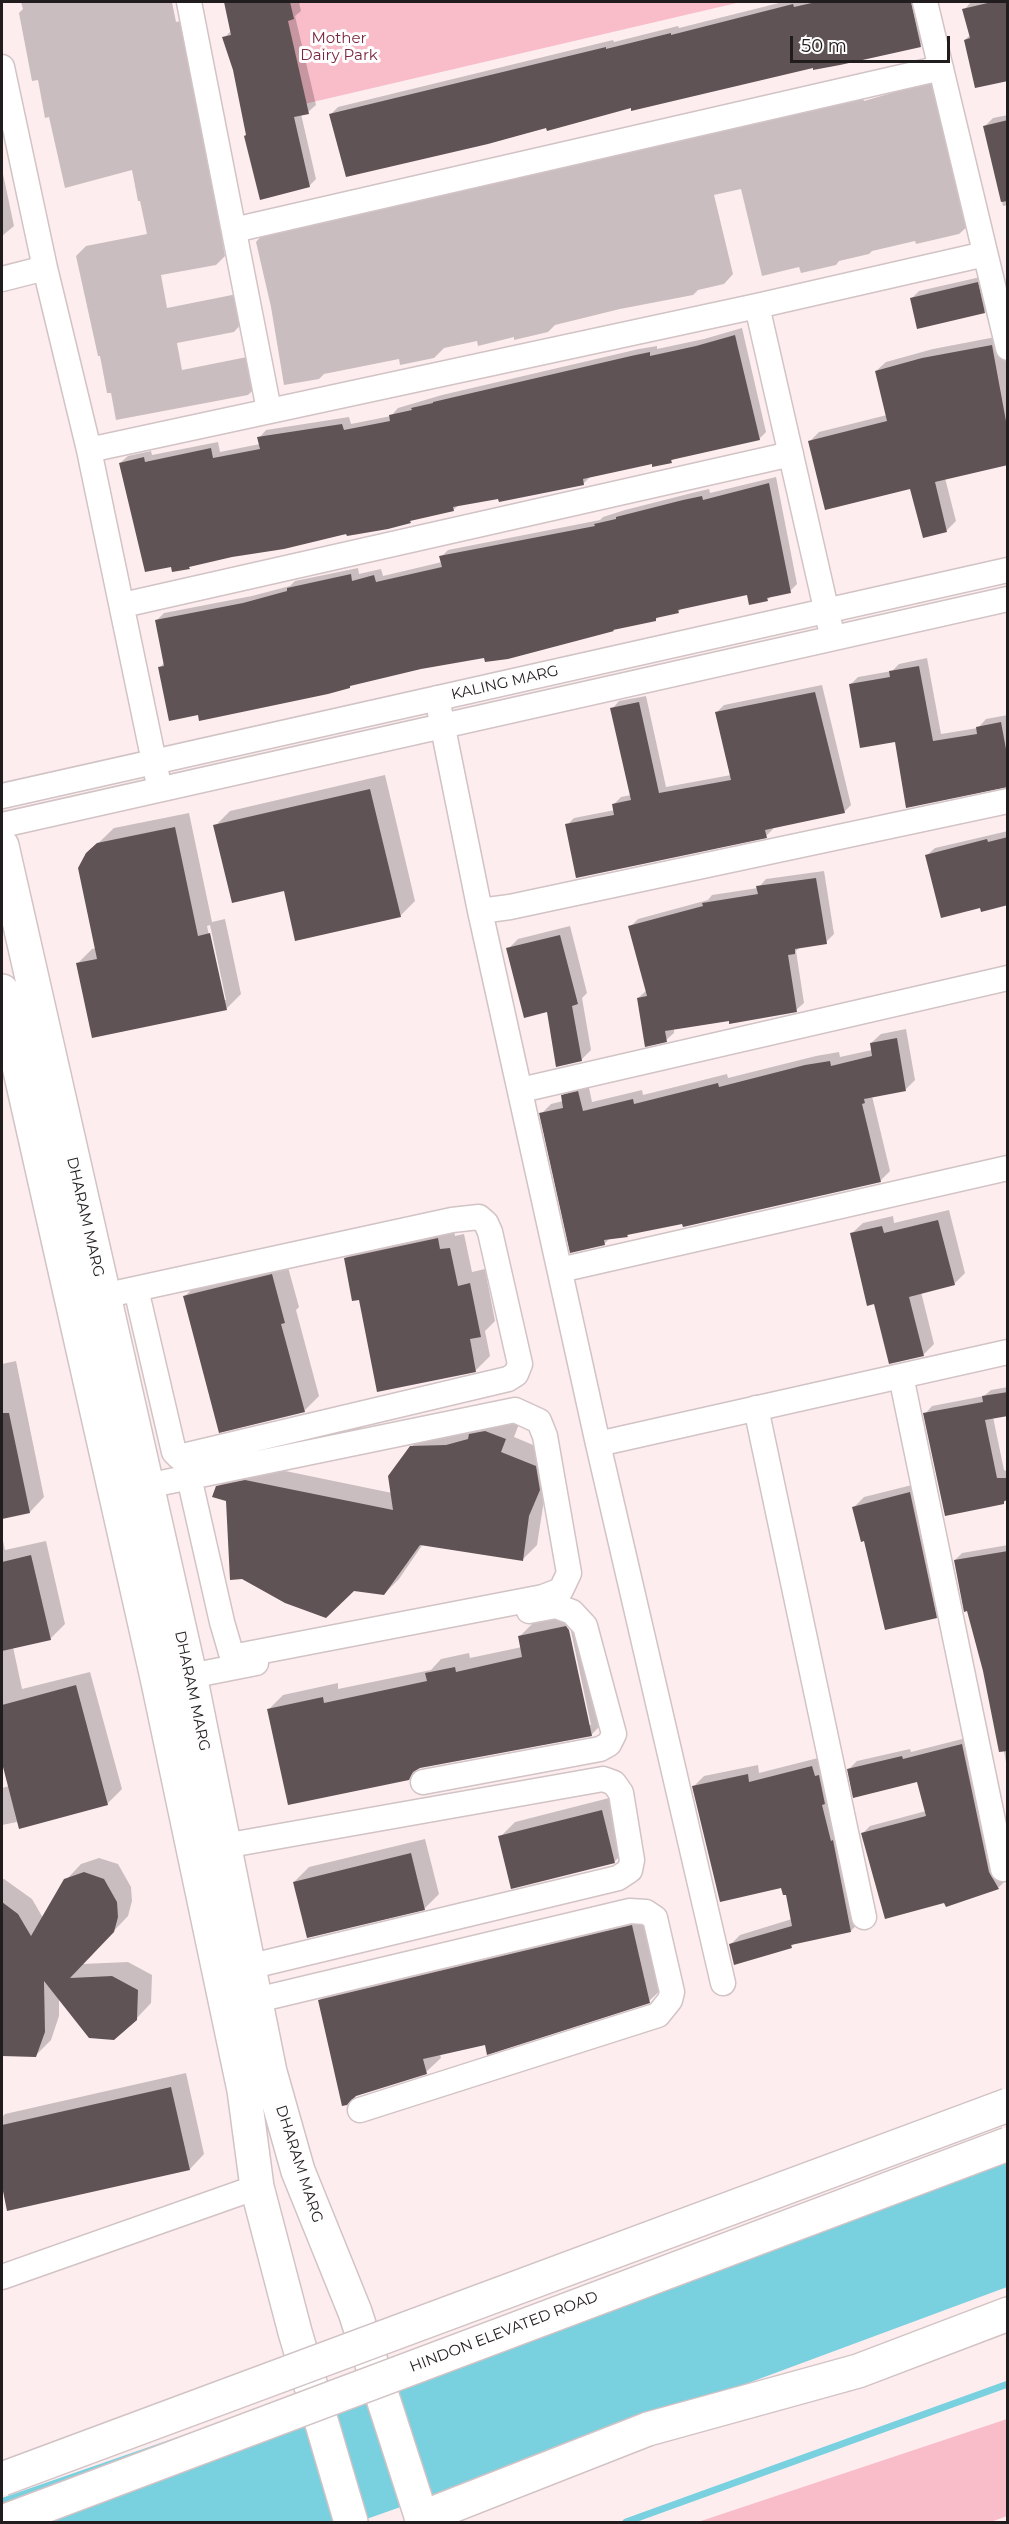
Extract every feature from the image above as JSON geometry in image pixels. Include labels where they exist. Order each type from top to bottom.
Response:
[{"type":"main road","name":"DHARAM MARG","points":[[2,846],[103,1296],[99,1347],[115,1492],[158,1682],[241,2004],[270,2072],[297,2171],[355,2312],[421,2517]]},
{"type":"main road","name":"DHARAM MARG","points":[[3,1005],[99,1347],[146,1486],[190,1676],[248,1967],[241,2004],[244,2090],[257,2187],[295,2332],[351,2523]]},
{"type":"main road","points":[[2,2479],[1008,2105]]},
{"type":"main road","name":"HINDON ELEVATED ROAD","points":[[2,2522],[1008,2144]]},
{"type":"main road","points":[[421,2517],[648,2429],[858,2371],[1008,2314]]},
{"type":"street","points":[[189,2],[269,410]]},
{"type":"street","points":[[926,2],[1008,348]]},
{"type":"street","points":[[2,67],[45,268],[89,450],[123,605],[160,789]]},
{"type":"street","points":[[234,230],[941,68]]},
{"type":"street","points":[[89,450],[757,306],[985,254]]},
{"type":"street","points":[[2,279],[45,268]]},
{"type":"street","points":[[757,306],[833,638]]},
{"type":"street","points":[[123,605],[791,454]]},
{"type":"street","name":"KALING MARG","points":[[2,796],[1008,570]]},
{"type":"street","name":"KALING MARG","points":[[2,825],[1008,599]]},
{"type":"street","points":[[437,698],[480,911],[598,1444],[723,1983]]},
{"type":"street","points":[[480,911],[510,907],[1008,801]]},
{"type":"street","points":[[521,1090],[1008,978]]},
{"type":"street","points":[[560,1270],[1008,1168]]},
{"type":"street","points":[[103,1296],[452,1220],[479,1217],[486,1223],[490,1232],[520,1364],[516,1374],[508,1378],[179,1457],[174,1452],[136,1289]]},
{"type":"street","points":[[598,1444],[1008,1352]]},
{"type":"street","points":[[901,1376],[1003,1869]]},
{"type":"street","points":[[756,1408],[864,1917]]},
{"type":"street","points":[[115,1492],[514,1410],[539,1421],[545,1436],[569,1573],[561,1590],[543,1597],[237,1656],[231,1653],[222,1622],[189,1477]]},
{"type":"street","points":[[158,1682],[556,1606],[572,1612],[585,1626],[614,1734],[609,1744],[600,1749],[423,1782]]},
{"type":"street","points":[[224,1846],[603,1779],[614,1783],[621,1793],[632,1860],[630,1870],[618,1878],[248,1967]]},
{"type":"street","points":[[241,2004],[630,1911],[646,1912],[655,1918],[672,1992],[670,2000],[658,2015],[360,2110]]},
{"type":"street","points":[[2,2277],[257,2187]]},
{"type":"green space","name":"Mother Dairy Park","points":[[280,2],[741,2],[300,105]]},
{"type":"green space","points":[[1007,2419],[1007,2516],[991,2522],[698,2522]]},
{"type":"water","points":[[1007,2138],[1007,2287],[670,2412],[358,2522],[2,2522],[2,2498],[541,2311]]},
{"type":"building","points":[[224,2],[290,2],[294,19],[288,21],[309,114],[294,117],[310,187],[260,200],[244,136],[246,135],[233,70],[222,37],[231,35]]},
{"type":"building","points":[[816,2],[911,2],[921,47],[840,65],[813,70],[813,68],[631,111],[631,108],[547,131],[546,128],[346,177],[329,114],[606,47],[606,49],[671,33],[671,35],[793,4],[794,7]]},
{"type":"building","points":[[992,2],[1008,2],[1008,81],[975,88],[964,40],[970,38],[962,9]]},
{"type":"building","points":[[1008,120],[1008,201],[1001,202],[983,126]]},
{"type":"building","points":[[978,282],[985,313],[917,329],[910,298]]},
{"type":"building","points":[[735,335],[760,440],[671,460],[672,463],[652,467],[652,464],[583,479],[584,485],[499,502],[498,499],[453,507],[454,511],[410,521],[411,523],[388,529],[347,536],[346,534],[284,549],[232,557],[189,567],[190,569],[172,572],[171,567],[145,572],[119,463],[144,457],[145,462],[211,448],[213,458],[260,449],[257,437],[342,424],[344,430],[390,421],[389,415],[433,402],[631,356],[650,352],[650,356],[696,346]]},
{"type":"building","points":[[992,345],[1008,432],[1008,465],[935,482],[947,532],[923,538],[910,489],[825,510],[808,441],[887,421],[875,371],[922,358]]},
{"type":"building","points":[[769,483],[791,593],[749,605],[747,595],[678,610],[679,613],[656,618],[656,621],[613,630],[508,659],[485,662],[484,658],[421,669],[350,686],[350,688],[328,694],[199,721],[198,715],[169,721],[158,667],[164,666],[155,620],[243,603],[287,591],[287,588],[351,574],[352,581],[374,575],[376,582],[442,567],[439,556],[595,526],[594,524],[616,519],[616,517],[683,500],[702,496],[703,500]]},
{"type":"building","points":[[919,666],[933,741],[977,734],[976,727],[1001,722],[1008,760],[1008,787],[906,808],[895,742],[860,748],[849,684],[890,677],[889,671]]},
{"type":"building","points":[[815,692],[845,813],[765,830],[767,838],[576,878],[565,824],[614,815],[612,804],[631,800],[610,708],[639,702],[659,793],[731,780],[715,712]]},
{"type":"building","points":[[370,789],[401,917],[295,941],[284,891],[232,903],[213,825]]},
{"type":"building","points":[[175,827],[198,936],[210,933],[227,1010],[92,1038],[76,963],[97,959],[78,868],[86,853],[97,843]]},
{"type":"building","points":[[1008,837],[1008,905],[981,912],[980,908],[941,918],[925,855],[987,839],[988,842]]},
{"type":"building","points":[[816,878],[827,944],[795,949],[795,954],[788,955],[797,1012],[729,1024],[729,1021],[665,1031],[667,1042],[645,1047],[637,998],[647,996],[628,926],[703,906],[702,903],[758,894],[756,886]]},
{"type":"building","points":[[560,935],[578,1004],[572,1006],[582,1061],[556,1067],[547,1012],[524,1018],[506,948]]},
{"type":"building","points":[[897,1038],[906,1091],[864,1099],[865,1103],[862,1104],[881,1182],[683,1227],[682,1224],[627,1235],[628,1237],[604,1240],[605,1245],[570,1253],[539,1113],[563,1108],[561,1095],[578,1091],[583,1111],[633,1099],[634,1104],[718,1083],[719,1087],[805,1065],[830,1061],[831,1066],[872,1056],[870,1043]]},
{"type":"building","points":[[938,1220],[955,1285],[909,1297],[924,1356],[889,1364],[874,1304],[867,1306],[850,1233],[882,1226],[884,1233]]},
{"type":"building","points":[[438,1238],[440,1249],[450,1248],[458,1286],[470,1283],[481,1337],[470,1339],[476,1372],[377,1392],[359,1300],[352,1301],[344,1258]]},
{"type":"building","points":[[272,1274],[285,1323],[281,1324],[305,1412],[219,1433],[183,1296]]},
{"type":"building","points":[[1008,1392],[1008,1416],[985,1420],[997,1478],[1008,1478],[1008,1500],[1004,1501],[1004,1504],[945,1516],[923,1413],[983,1402],[982,1396]]},
{"type":"building","points":[[2,1413],[9,1413],[30,1513],[2,1519]]},
{"type":"building","points":[[485,1431],[506,1439],[501,1452],[536,1466],[540,1490],[529,1516],[523,1561],[420,1545],[384,1595],[354,1591],[326,1618],[285,1603],[242,1579],[230,1580],[226,1501],[212,1497],[216,1486],[245,1480],[393,1510],[388,1476],[410,1446],[446,1445],[468,1439],[469,1434]]},
{"type":"building","points":[[910,1492],[937,1618],[885,1630],[864,1541],[861,1542],[852,1507]]},
{"type":"building","points":[[1008,1551],[1008,1751],[999,1752],[983,1671],[967,1611],[964,1612],[954,1560]]},
{"type":"building","points":[[31,1555],[51,1640],[2,1651],[2,1562]]},
{"type":"building","points":[[566,1626],[569,1630],[592,1736],[420,1768],[413,1772],[409,1780],[288,1805],[267,1709],[323,1697],[324,1703],[427,1681],[425,1673],[455,1667],[456,1672],[522,1657],[518,1636]]},
{"type":"building","points":[[76,1685],[108,1805],[19,1829],[2,1763],[2,1705]]},
{"type":"building","points":[[962,1744],[989,1872],[999,1889],[946,1907],[944,1903],[885,1919],[861,1833],[926,1816],[917,1782],[853,1798],[847,1769],[902,1756],[903,1759]]},
{"type":"building","points":[[812,1766],[815,1776],[819,1775],[825,1804],[822,1805],[831,1841],[833,1840],[851,1932],[791,1945],[792,1948],[734,1965],[729,1944],[792,1926],[786,1895],[783,1895],[781,1888],[720,1902],[692,1786],[748,1774],[749,1782]]},
{"type":"building","points":[[602,1810],[615,1863],[511,1889],[498,1836]]},
{"type":"building","points":[[411,1853],[425,1910],[307,1938],[293,1882]]},
{"type":"building","points":[[84,1872],[104,1879],[117,1902],[118,1917],[114,1932],[70,1978],[112,1976],[138,1990],[137,2020],[114,2040],[89,2038],[44,1981],[45,2032],[36,2057],[2,2056],[2,1902],[18,1914],[31,1936],[64,1879]]},
{"type":"building","points":[[632,1925],[650,2003],[487,2055],[485,2045],[423,2059],[427,2074],[356,2096],[347,2105],[342,2106],[318,2000]]},
{"type":"building","points":[[171,2087],[190,2170],[7,2211],[2,2186],[2,2125]]},
{"type":"waterway","points":[[626,2522],[1008,2384]]}]
